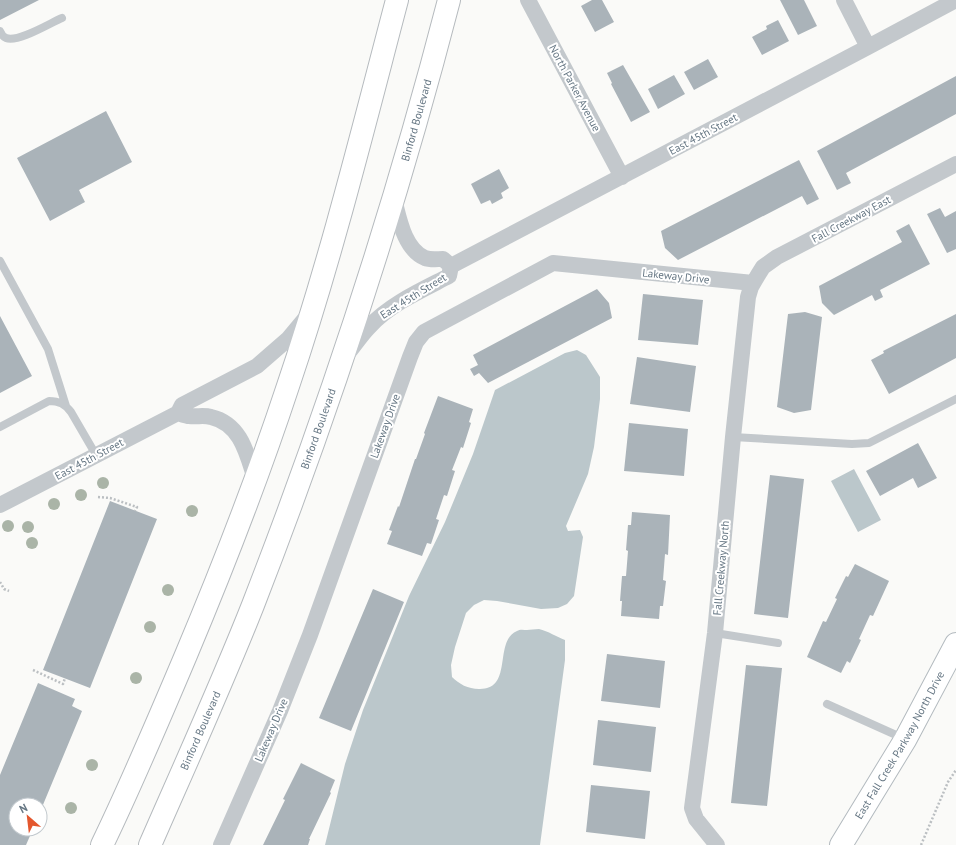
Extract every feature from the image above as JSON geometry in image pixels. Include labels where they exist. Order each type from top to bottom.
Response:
[{"type":"main road","points":[[102,845],[123,802],[206,607],[289,385],[354,165],[398,0]]},
{"type":"main road","name":"Binford Boulevard","points":[[150,845],[220,686],[253,606],[342,362],[394,199],[449,0]]},
{"type":"main road","name":"East Fall Creek Parkway North Drive","points":[[841,845],[905,740],[956,644]]},
{"type":"street","name":"North Parker Avenue","points":[[528,0],[622,177]]},
{"type":"street","points":[[844,0],[868,47]]},
{"type":"street","name":"East 45th Street","points":[[451,266],[956,0]]},
{"type":"street","name":"Fall Creekway East","points":[[753,283],[763,268],[777,258],[956,164]]},
{"type":"street","name":"East 45th Street","points":[[394,199],[406,240],[424,258],[432,260],[443,259],[451,266]]},
{"type":"street","name":"Lakeway Drive","points":[[221,845],[280,711],[310,635],[410,357],[416,342],[424,332],[553,263],[753,283]]},
{"type":"street","name":"East 45th Street","points":[[342,362],[369,327],[381,315],[417,292],[449,276],[451,266]]},
{"type":"street","name":"Fall Creekway North","points":[[717,845],[696,819],[692,808],[715,633],[733,437],[748,297],[753,283]]},
{"type":"street","name":"East 45th Street","points":[[0,505],[178,412],[182,406],[258,366],[288,339],[312,310]]},
{"type":"street","points":[[178,412],[189,416],[211,417],[226,423],[244,444],[255,479]]},
{"type":"lane","points":[[0,31],[7,38],[14,39],[25,36],[62,18]]},
{"type":"lane","points":[[0,261],[48,349],[66,406]]},
{"type":"lane","points":[[733,437],[852,444],[869,442],[956,399]]},
{"type":"lane","points":[[0,427],[49,401],[58,401],[66,406],[71,412],[96,455]]},
{"type":"lane","points":[[715,633],[778,643]]},
{"type":"lane","points":[[826,704],[905,740]]},
{"type":"path","points":[[98,497],[110,498],[137,507],[135,511]]},
{"type":"path","points":[[0,582],[4,589],[9,591]]},
{"type":"path","points":[[33,670],[63,684],[65,678]]},
{"type":"path","points":[[920,845],[948,782],[956,770]]},
{"type":"shaded area","points":[[577,350],[586,355],[600,377],[600,399],[594,447],[588,474],[566,526],[568,531],[580,530],[583,537],[574,596],[567,604],[558,608],[541,609],[484,600],[474,605],[466,613],[451,665],[452,677],[461,684],[475,689],[490,687],[496,682],[500,674],[506,644],[510,636],[517,631],[539,629],[565,640],[565,660],[540,845],[325,845],[345,764],[363,710],[409,596],[445,522],[473,454],[495,390],[565,353]]},
{"type":"shaded area","points":[[854,469],[881,520],[858,532],[831,481]]},
{"type":"building","points":[[0,0],[39,0],[0,20]]},
{"type":"building","points":[[592,0],[602,0],[614,22],[595,32],[581,6]]},
{"type":"building","points":[[780,0],[804,0],[817,26],[798,35]]},
{"type":"building","points":[[778,20],[789,41],[762,55],[752,37],[767,29],[766,26]]},
{"type":"building","points":[[708,59],[718,77],[694,90],[684,72]]},
{"type":"building","points":[[623,65],[650,112],[631,122],[611,84],[612,83],[607,73]]},
{"type":"building","points":[[674,75],[685,94],[658,109],[648,89]]},
{"type":"building","points":[[956,76],[956,114],[846,173],[851,183],[837,190],[817,151]]},
{"type":"building","points":[[106,111],[132,162],[79,190],[85,202],[50,221],[17,158]]},
{"type":"building","points":[[799,160],[819,199],[807,205],[802,196],[678,260],[665,248],[661,231]]},
{"type":"building","points":[[499,169],[509,188],[501,193],[503,198],[492,204],[490,200],[481,204],[471,184]]},
{"type":"building","points":[[940,208],[945,217],[956,211],[956,249],[947,253],[927,214]]},
{"type":"building","points":[[909,224],[930,264],[880,290],[883,297],[875,301],[872,295],[834,315],[822,303],[819,286],[902,242],[896,231]]},
{"type":"building","points":[[597,289],[609,303],[612,318],[488,383],[479,373],[474,376],[470,369],[478,365],[473,355]]},
{"type":"building","points":[[643,294],[703,300],[698,345],[638,340]]},
{"type":"building","points":[[805,312],[822,317],[811,410],[794,413],[777,407],[788,314]]},
{"type":"building","points":[[956,314],[956,358],[889,394],[871,360],[884,353],[883,351]]},
{"type":"building","points":[[0,316],[32,376],[0,393]]},
{"type":"building","points":[[637,357],[696,366],[690,412],[630,404]]},
{"type":"building","points":[[438,396],[473,409],[469,422],[471,423],[463,448],[461,447],[452,470],[455,471],[447,496],[444,495],[436,519],[439,520],[431,544],[427,543],[422,556],[387,544],[392,531],[389,530],[398,506],[399,507]]},
{"type":"building","points":[[629,423],[688,429],[684,476],[624,471]]},
{"type":"building","points":[[918,443],[937,478],[918,488],[913,478],[880,496],[866,471]]},
{"type":"building","points":[[770,475],[804,479],[788,618],[754,614]]},
{"type":"building","points":[[110,501],[157,519],[90,688],[43,670]]},
{"type":"building","points":[[632,512],[670,515],[668,555],[665,554],[663,580],[666,581],[663,606],[660,606],[659,619],[621,616],[622,601],[620,601],[622,576],[626,576],[628,525],[631,525]]},
{"type":"building","points":[[855,564],[889,581],[873,616],[870,615],[859,639],[861,640],[850,663],[847,661],[841,673],[807,657],[823,621],[826,622],[837,599],[835,598],[846,576],[848,577]]},
{"type":"building","points":[[373,589],[404,602],[351,731],[319,718]]},
{"type":"building","points":[[607,654],[665,661],[660,708],[601,701]]},
{"type":"building","points":[[746,665],[782,668],[767,806],[731,803]]},
{"type":"building","points":[[38,683],[75,699],[72,706],[82,711],[46,797],[8,797],[8,837],[30,837],[26,845],[0,845],[0,775]]},
{"type":"building","points":[[598,720],[656,727],[651,772],[593,765]]},
{"type":"building","points":[[301,763],[335,780],[330,792],[331,793],[309,839],[308,845],[263,845],[285,800],[283,799]]},
{"type":"building","points":[[591,785],[650,791],[645,839],[586,832]]}]
